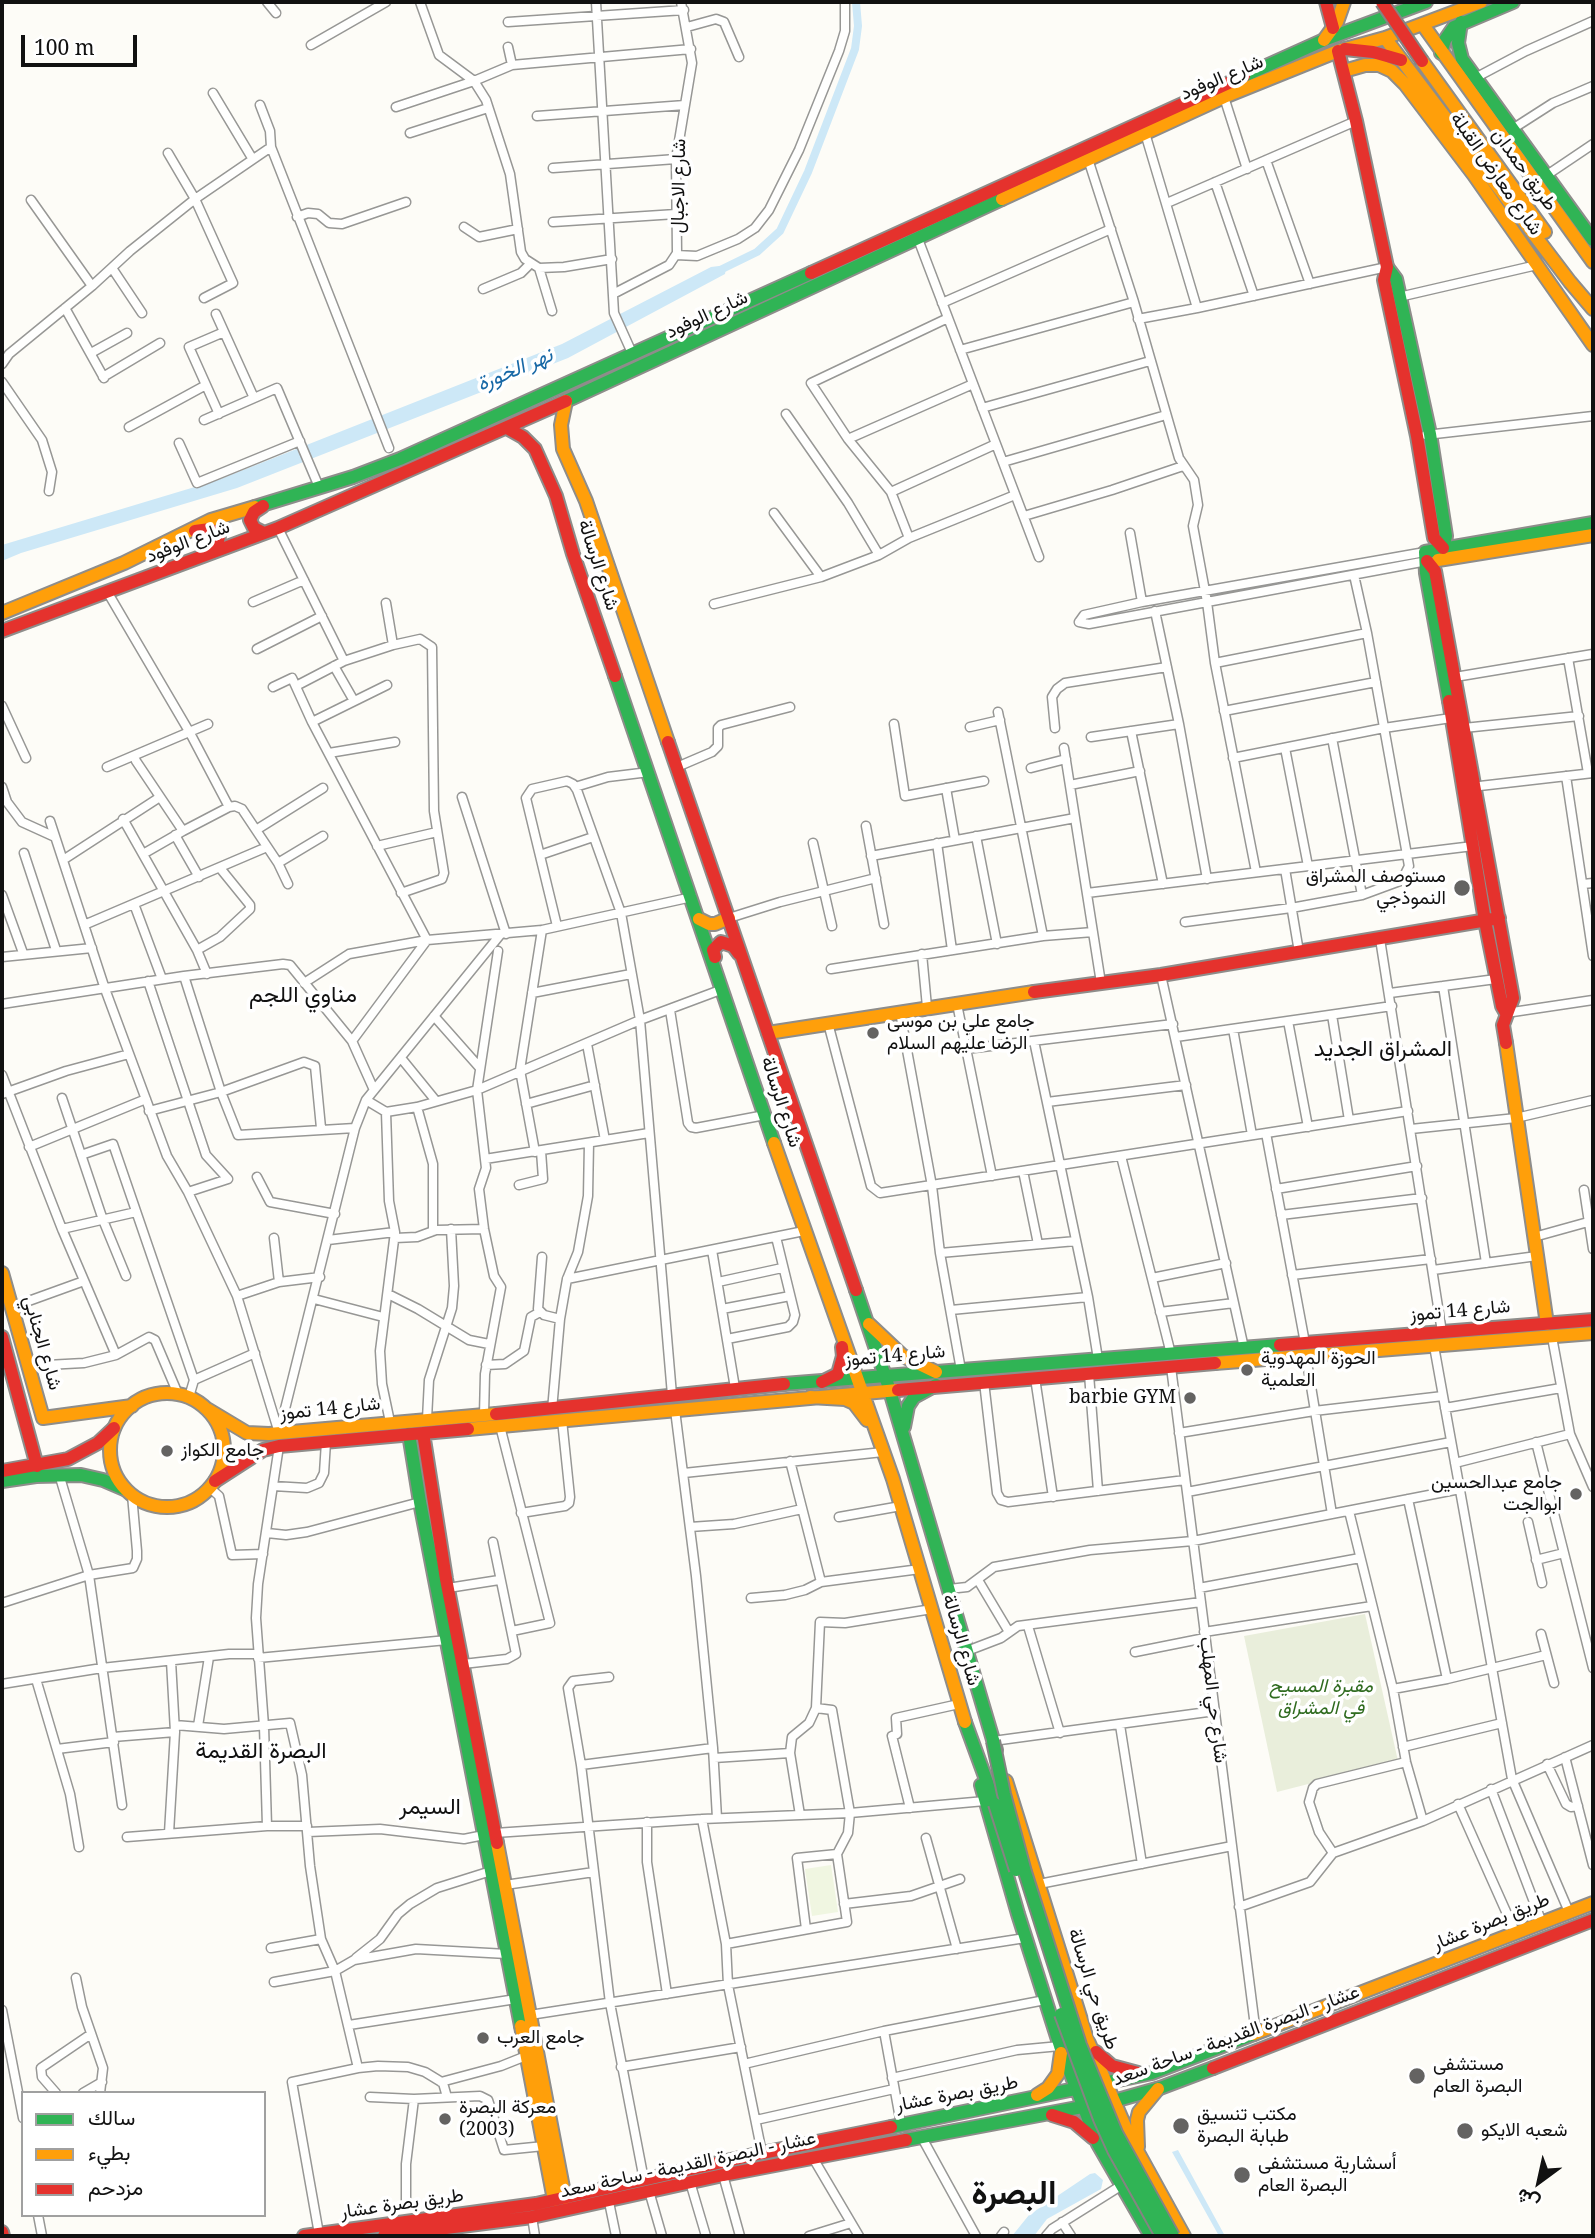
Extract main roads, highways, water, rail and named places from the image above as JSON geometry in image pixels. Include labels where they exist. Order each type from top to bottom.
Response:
[{"type":"main road","points":[[1326,2],[1333,28]]},
{"type":"main road","points":[[1324,40],[1340,16],[1344,2]]},
{"type":"main road","points":[[1382,2],[1431,56]]},
{"type":"main road","points":[[1394,2],[1431,56],[1593,262]]},
{"type":"main road","name":"شارع الوفود","points":[[2,613],[124,563],[211,520],[400,459],[1324,40],[1426,2]]},
{"type":"main road","name":"شارع الوفود","points":[[2,631],[278,528],[507,428],[1224,97],[1341,50],[1423,25],[1481,2]]},
{"type":"main road","points":[[1431,56],[1461,22],[1513,2]]},
{"type":"main road","name":"شارع معارض القبلة","points":[[1461,22],[1458,48],[1475,78],[1591,233]]},
{"type":"main road","points":[[1423,25],[1431,56]]},
{"type":"main road","points":[[1385,38],[1593,309]]},
{"type":"main road","points":[[1401,60],[1373,52],[1341,50],[1387,267],[1384,280],[1446,536],[1444,553]]},
{"type":"main road","name":"طريق حمدان","points":[[1431,56],[1592,276]]},
{"type":"main road","name":"طريق حمدان","points":[[1431,56],[1593,302]]},
{"type":"main road","name":"شارع معارض القبلة","points":[[1344,71],[1372,65],[1386,68],[1398,76],[1445,134],[1593,345]]},
{"type":"main road","points":[[1387,267],[1394,275],[1399,297],[1423,435]]},
{"type":"main road","name":"شارع الرسالة","points":[[566,401],[561,441],[586,501],[890,1391]]},
{"type":"main road","name":"شارع الرسالة","points":[[507,428],[523,437],[535,449],[556,496],[573,554],[804,1231],[901,1506],[990,1803]]},
{"type":"main road","points":[[556,496],[562,486],[568,484],[579,487]]},
{"type":"main road","points":[[264,533],[254,528],[250,520],[254,512],[270,502]]},
{"type":"main road","points":[[1426,556],[1593,523]]},
{"type":"main road","points":[[186,533],[204,529],[219,536],[217,546],[202,557]]},
{"type":"main road","points":[[1444,553],[1593,535]]},
{"type":"main road","points":[[1426,556],[1434,570],[1464,728],[1474,846],[1485,921],[1502,1006],[1506,1013]]},
{"type":"main road","points":[[1426,556],[1426,573],[1451,718],[1470,787],[1499,918],[1513,998],[1503,1025],[1548,1324]]},
{"type":"main road","points":[[699,919],[715,924],[729,918]]},
{"type":"main road","points":[[768,1033],[927,1007],[1161,975],[1499,918]]},
{"type":"main road","points":[[716,968],[713,950],[722,942],[733,946],[743,960]]},
{"type":"main road","name":"شارع الجنابي","points":[[2,1273],[43,1418],[132,1406]]},
{"type":"main road","name":"شارع 14 تموز","points":[[213,1484],[279,1439],[390,1422],[552,1410],[735,1388],[885,1376],[985,1382],[1089,1374],[1171,1367],[1443,1332],[1593,1320]]},
{"type":"main road","points":[[866,1321],[893,1349],[936,1378],[910,1402],[904,1434]]},
{"type":"main road","points":[[822,1382],[833,1377],[841,1367],[841,1333]]},
{"type":"main road","name":"شارع 14 تموز","points":[[207,1409],[247,1433],[279,1439],[326,1442],[890,1391],[961,1370],[1244,1348],[1305,1350],[1434,1346],[1593,1333]]},
{"type":"main road","name":"شارع الجنابي","points":[[2,1337],[8,1383],[37,1466]]},
{"type":"main road","name":"طريق حي الرسالة","points":[[890,1391],[993,1741],[1087,2039],[1139,2155],[1184,2236]]},
{"type":"main road","points":[[2,1471],[37,1466],[82,1453],[114,1428],[132,1406],[158,1394],[183,1395],[207,1409],[217,1423],[223,1439],[224,1456],[213,1484],[193,1501],[173,1507],[151,1504],[103,1480],[81,1475],[59,1474],[2,1481]]},
{"type":"main road","points":[[810,1398],[845,1399],[854,1404],[867,1420],[881,1446]]},
{"type":"main road","points":[[114,1428],[110,1454],[113,1468],[129,1493]]},
{"type":"main road","points":[[416,1433],[420,1502],[490,1834],[505,1885],[530,2015],[560,2199]]},
{"type":"main road","points":[[416,1433],[463,1664],[490,1834],[491,1871],[544,2146],[560,2199]]},
{"type":"main road","name":"طريق حي الرسالة","points":[[993,1741],[1025,1872],[1080,2045],[1116,2133],[1173,2236]]},
{"type":"main road","points":[[990,1803],[1045,2000],[1098,2144]]},
{"type":"main road","name":"طريق حي الرسالة","points":[[990,1803],[1082,2075],[1114,2150],[1162,2236]]},
{"type":"main road","name":"طريق بصرة عشار","points":[[304,2236],[646,2186],[762,2152],[1152,2073],[1593,1903]]},
{"type":"main road","name":"عشار - البصرة القديمة - ساحة سعد","points":[[384,2236],[426,2234],[532,2217],[609,2202],[646,2186],[690,2182],[1114,2101],[1160,2088],[1593,1920]]},
{"type":"main road","points":[[1087,2039],[1112,2066],[1125,2071],[1152,2073]]},
{"type":"main road","points":[[1028,2100],[1048,2088],[1058,2074],[1061,2064],[1060,2046]]},
{"type":"main road","points":[[1139,2155],[1139,2112],[1160,2088]]},
{"type":"main road","points":[[1043,2114],[1074,2122],[1088,2132],[1098,2144],[1151,2236]]},
{"type":"water","name":"نهر الخورة","points":[[711,267],[726,268],[725,274],[568,358],[237,488],[2,561],[2,545],[218,480],[562,344]]},
{"type":"water","points":[[1178,2150],[1225,2236],[1219,2236],[1172,2152]]},
{"type":"water","points":[[1095,2173],[1103,2180],[1101,2189],[1047,2219],[1034,2236],[1012,2236],[1029,2215]]},
{"type":"waterway","name":"نهر الخورة","points":[[716,272],[757,252],[780,231],[808,172],[855,49],[858,26],[856,2]]},
{"type":"place","name":"مستوصف المشراق النموذجي","points":[[1462,888]]},
{"type":"place","name":"جامع علي بن موسى الرضا عليهم السلام","points":[[873,1033]]},
{"type":"place","name":"الحوزة المهدوية العلمية","points":[[1247,1370]]},
{"type":"place","name":"barbie GYM","points":[[1190,1398]]},
{"type":"place","name":"جامع الكواز","points":[[167,1451]]},
{"type":"place","name":"جامع عبدالحسين ابوالجت","points":[[1576,1494]]},
{"type":"place","name":"جامع العرب","points":[[483,2038]]},
{"type":"place","name":"مستشفى البصرة العام","points":[[1417,2076]]},
{"type":"place","name":"معركة البصرة (2003)","points":[[445,2119]]},
{"type":"place","name":"مكتب تنسيق طبابة البصرة","points":[[1181,2126]]},
{"type":"place","name":"شعبه الايكو","points":[[1465,2131]]},
{"type":"place","name":"أسشارية مستشفى البصرة العام","points":[[1242,2175]]},
{"type":"district","name":"مناوي اللجم","points":[[303,995]]},
{"type":"district","name":"المشراق الجديد","points":[[1383,1049]]},
{"type":"district","name":"البصرة القديمة","points":[[261,1751]]},
{"type":"district","name":"السيمر","points":[[430,1807]]},
{"type":"district","name":"البصرة","points":[[1014,2195]]},
{"type":"park label","name":"مقبرة المسيح في المشراق","points":[[1321,1698]]}]
